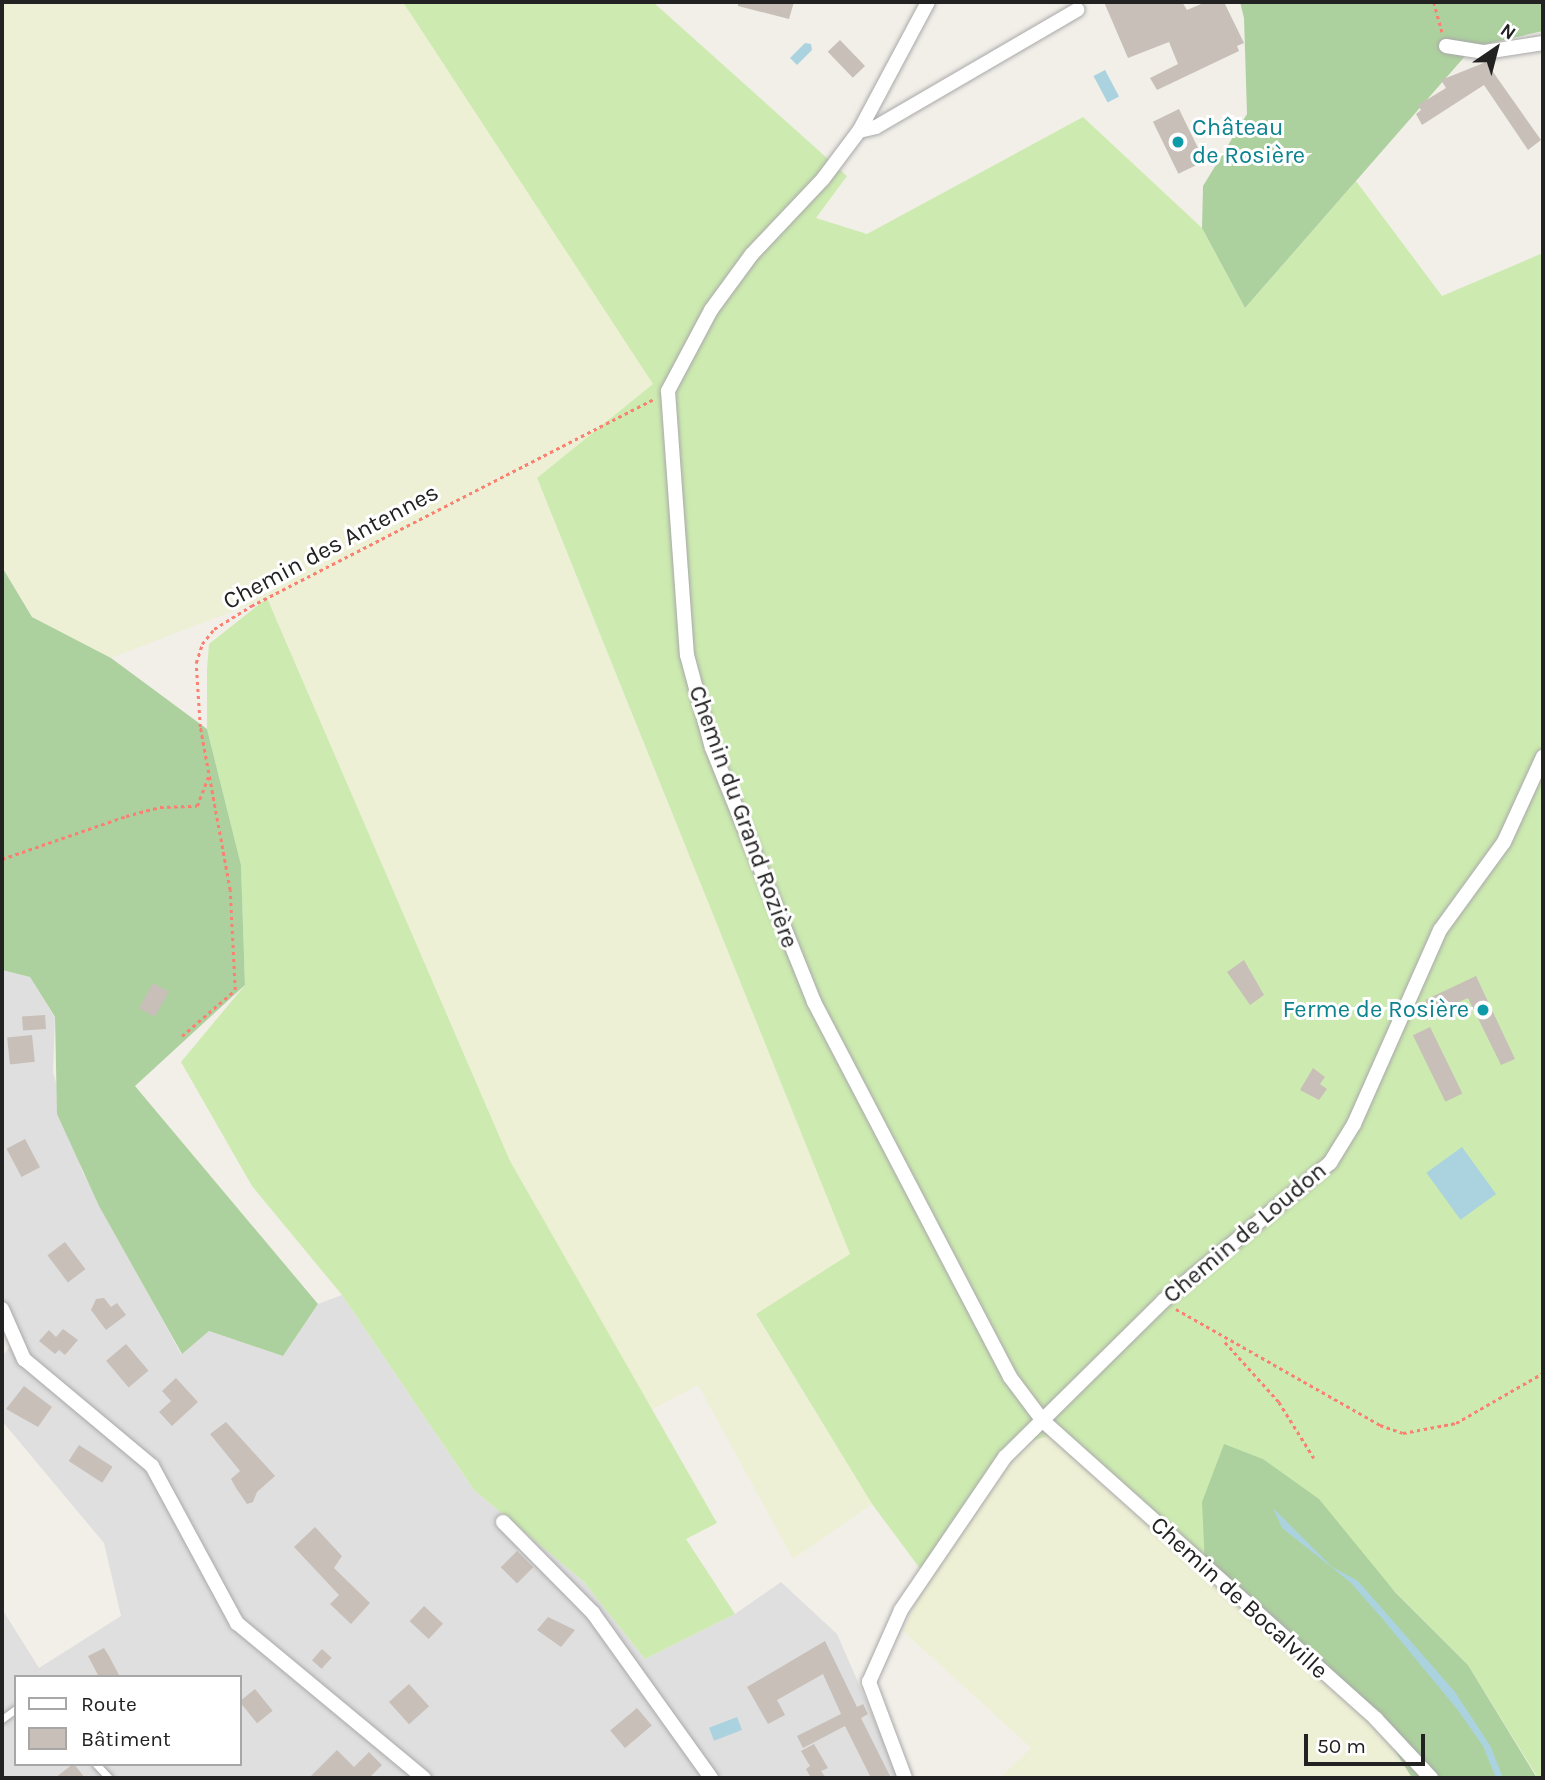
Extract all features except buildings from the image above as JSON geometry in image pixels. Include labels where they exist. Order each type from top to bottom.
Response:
[{"type":"street","points":[[668,391],[711,310],[752,254],[823,179],[859,131],[928,2]]},
{"type":"street","points":[[859,131],[876,127],[1077,9]]},
{"type":"street","points":[[1446,46],[1485,52],[1543,43]]},
{"type":"street","name":"Chemin du Grand Rozière","points":[[668,391],[687,655],[712,748],[814,1002],[981,1327],[1043,1421]]},
{"type":"street","name":"Chemin de Loudon","points":[[905,1778],[869,1682],[901,1610],[1005,1457],[1163,1301],[1330,1163],[1354,1124],[1440,930],[1504,842],[1543,757]]},
{"type":"street","points":[[2,1309],[24,1359],[152,1466],[237,1623],[424,1778]]},
{"type":"street","name":"Chemin de Bocalville","points":[[1043,1421],[1377,1719],[1431,1778]]},
{"type":"street","points":[[503,1522],[593,1613],[711,1778]]},
{"type":"path","points":[[1434,2],[1446,46]]},
{"type":"path","name":"Chemin des Antennes","points":[[182,1036],[235,990],[230,890],[200,727],[196,663],[214,629],[251,606],[668,391]]},
{"type":"path","points":[[2,859],[137,813],[197,806],[209,775]]},
{"type":"path","points":[[1163,1301],[1220,1337],[1380,1425],[1403,1433],[1457,1423],[1543,1373]]},
{"type":"path","points":[[1220,1337],[1279,1402],[1314,1458]]},
{"type":"shaded area","points":[[2,970],[30,977],[55,1018],[53,1072],[82,1171],[181,1354],[209,1331],[283,1356],[318,1304],[342,1295],[474,1490],[583,1581],[645,1659],[735,1614],[781,1582],[837,1634],[900,1778],[2,1778],[2,1609],[39,1668],[121,1616],[104,1543],[2,1421],[2,1356],[11,1346],[2,1324]]},
{"type":"green space","points":[[2,2],[403,2],[654,384],[537,479],[850,1254],[756,1315],[872,1504],[793,1559],[698,1385],[651,1410],[510,1161],[267,598],[111,658],[32,617],[2,567]]},
{"type":"green space","points":[[403,2],[653,2],[847,176],[816,218],[867,234],[1083,117],[1202,228],[1245,308],[1356,181],[1442,296],[1543,253],[1543,1778],[1538,1778],[1468,1665],[1263,1459],[1224,1445],[1205,1565],[1059,1433],[1021,1444],[927,1578],[872,1504],[756,1314],[850,1254],[537,478],[653,384]]},
{"type":"green space","points":[[1240,2],[1543,2],[1543,31],[1473,47],[1245,308],[1202,228],[1203,186],[1247,114],[1244,18]]},
{"type":"green space","points":[[2,567],[32,617],[111,658],[207,729],[241,865],[245,985],[135,1086],[318,1304],[283,1356],[209,1331],[182,1354],[99,1206],[57,1114],[55,1017],[30,977],[2,970]]},
{"type":"green space","points":[[267,598],[510,1161],[717,1523],[686,1539],[735,1614],[645,1659],[583,1581],[474,1490],[342,1295],[252,1186],[181,1062],[245,985],[241,865],[207,729],[207,669],[209,644]]},
{"type":"green space","points":[[1059,1433],[1373,1715],[1412,1778],[1000,1778],[1031,1748],[903,1631],[927,1578],[1021,1444]]},
{"type":"green space","points":[[1224,1444],[1263,1459],[1319,1499],[1395,1592],[1468,1665],[1537,1778],[1412,1778],[1373,1715],[1205,1565],[1202,1502]]},
{"type":"water","points":[[805,43],[811,44],[812,50],[797,65],[790,58]]},
{"type":"water","points":[[1105,70],[1119,96],[1108,103],[1094,76]]},
{"type":"water","points":[[1462,1147],[1496,1194],[1460,1220],[1426,1173]]},
{"type":"water","points":[[1273,1508],[1332,1567],[1358,1581],[1455,1692],[1491,1747],[1503,1778],[1496,1778],[1483,1746],[1457,1709],[1381,1617],[1350,1582],[1282,1528]]},
{"type":"water","points":[[737,1717],[742,1730],[714,1741],[709,1728]]},
{"type":"place","name":"Château de Rosière","points":[[1178,142]]},
{"type":"place","name":"Ferme de Rosière","points":[[1483,1010]]}]
